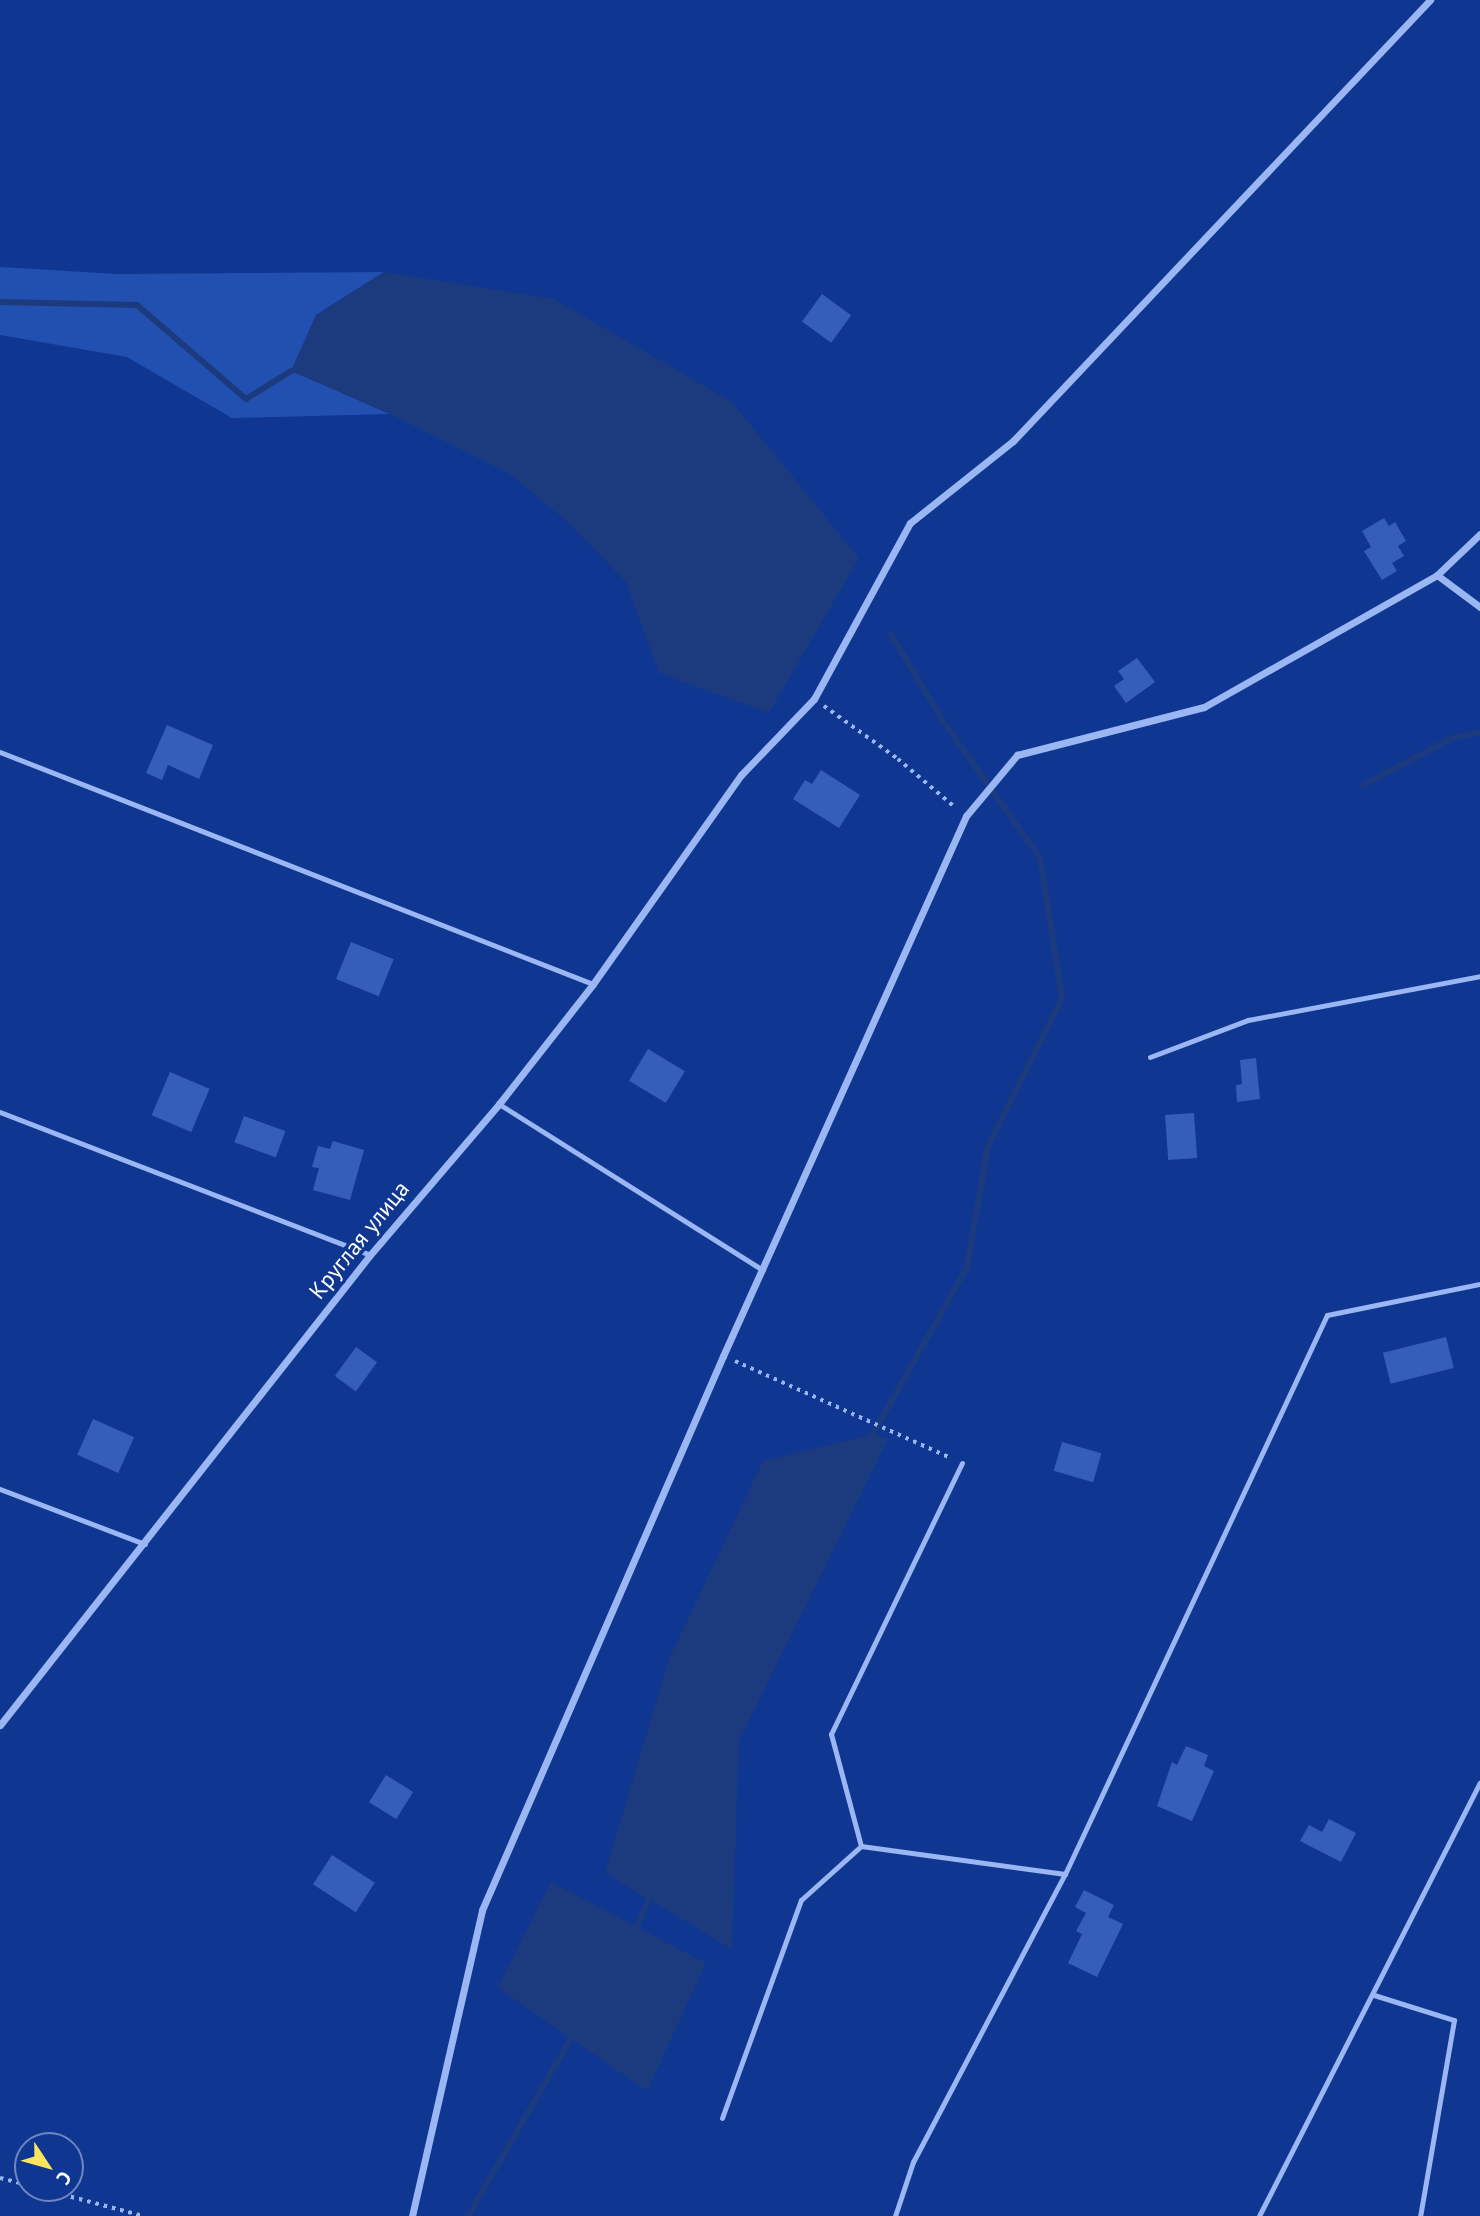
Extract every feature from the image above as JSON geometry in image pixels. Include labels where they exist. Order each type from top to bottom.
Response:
[{"type":"street","name":"Круглая улица","points":[[0,1725],[370,1255],[499,1104],[593,984],[741,775],[814,699],[910,523],[1013,442],[1430,0]]},
{"type":"street","points":[[412,2216],[482,1910],[723,1356],[966,816],[1017,755],[1204,707],[1437,575],[1480,534]]},
{"type":"street","points":[[1437,575],[1480,607]]},
{"type":"lane","points":[[0,752],[593,984]]},
{"type":"lane","points":[[1150,1057],[1248,1020],[1480,976]]},
{"type":"lane","points":[[499,1104],[762,1270]]},
{"type":"lane","points":[[0,1112],[370,1255]]},
{"type":"lane","points":[[895,2216],[913,2162],[1065,1874],[1327,1315],[1480,1284]]},
{"type":"lane","points":[[861,1846],[831,1734],[962,1463]]},
{"type":"lane","points":[[0,1489],[145,1544]]},
{"type":"lane","points":[[1259,2216],[1480,1783]]},
{"type":"lane","points":[[722,2118],[801,1900],[861,1846],[1065,1874]]},
{"type":"lane","points":[[1374,1995],[1454,2020],[1420,2216]]},
{"type":"path","points":[[814,699],[898,759],[966,816]]},
{"type":"path","points":[[723,1356],[962,1463]]},
{"type":"path","points":[[84,2200],[143,2216]]},
{"type":"shaded area","points":[[0,267],[117,274],[384,272],[316,315],[292,371],[390,414],[232,418],[127,357],[0,335]]},
{"type":"shaded area","points":[[384,272],[554,299],[732,402],[859,558],[769,713],[659,673],[626,582],[563,518],[510,474],[390,414],[291,371],[316,315]]},
{"type":"shaded area","points":[[873,1434],[888,1439],[739,1741],[732,1949],[605,1873],[669,1659],[763,1461]]},
{"type":"shaded area","points":[[551,1882],[706,1963],[647,2091],[498,1988]]},
{"type":"building","points":[[822,294],[851,315],[831,343],[802,322]]},
{"type":"building","points":[[1384,518],[1389,526],[1395,522],[1406,541],[1398,546],[1404,556],[1392,563],[1397,571],[1382,580],[1364,551],[1371,547],[1362,531]]},
{"type":"building","points":[[1137,658],[1155,682],[1126,703],[1114,686],[1124,679],[1118,671]]},
{"type":"building","points":[[167,725],[213,745],[199,779],[168,765],[162,780],[146,773]]},
{"type":"building","points":[[821,770],[860,795],[839,828],[793,799],[805,780],[812,784]]},
{"type":"building","points":[[351,942],[394,959],[379,996],[336,979]]},
{"type":"building","points":[[648,1049],[685,1071],[666,1103],[629,1081]]},
{"type":"building","points":[[1256,1058],[1260,1099],[1237,1102],[1236,1085],[1242,1084],[1240,1060]]},
{"type":"building","points":[[170,1072],[210,1089],[191,1132],[152,1115]]},
{"type":"building","points":[[1194,1113],[1197,1158],[1168,1160],[1165,1115]]},
{"type":"building","points":[[244,1116],[285,1131],[276,1157],[234,1142]]},
{"type":"building","points":[[333,1141],[364,1150],[350,1200],[313,1190],[319,1168],[312,1167],[318,1146],[330,1149]]},
{"type":"building","points":[[1446,1337],[1454,1368],[1391,1384],[1383,1353]]},
{"type":"building","points":[[356,1347],[377,1362],[356,1391],[335,1376]]},
{"type":"building","points":[[93,1419],[134,1437],[118,1473],[77,1455]]},
{"type":"building","points":[[1062,1442],[1101,1453],[1093,1482],[1054,1471]]},
{"type":"building","points":[[1186,1746],[1208,1755],[1204,1766],[1214,1771],[1192,1821],[1157,1806],[1172,1762],[1177,1765]]},
{"type":"building","points":[[386,1775],[413,1792],[396,1819],[369,1802]]},
{"type":"building","points":[[1329,1819],[1356,1833],[1341,1862],[1300,1841],[1309,1825],[1322,1832]]},
{"type":"building","points":[[332,1855],[375,1883],[356,1912],[313,1884]]},
{"type":"building","points":[[1084,1890],[1114,1905],[1108,1917],[1123,1924],[1097,1977],[1068,1963],[1082,1934],[1076,1931],[1086,1913],[1075,1907]]},
{"type":"waterway","points":[[0,302],[137,305],[246,399],[291,371]]},
{"type":"waterway","points":[[873,1434],[967,1267],[988,1146],[1062,998],[1040,858],[943,721],[891,634]]},
{"type":"waterway","points":[[1363,785],[1452,738],[1480,732]]},
{"type":"waterway","points":[[637,1927],[649,1899]]},
{"type":"waterway","points":[[468,2216],[570,2040]]}]
